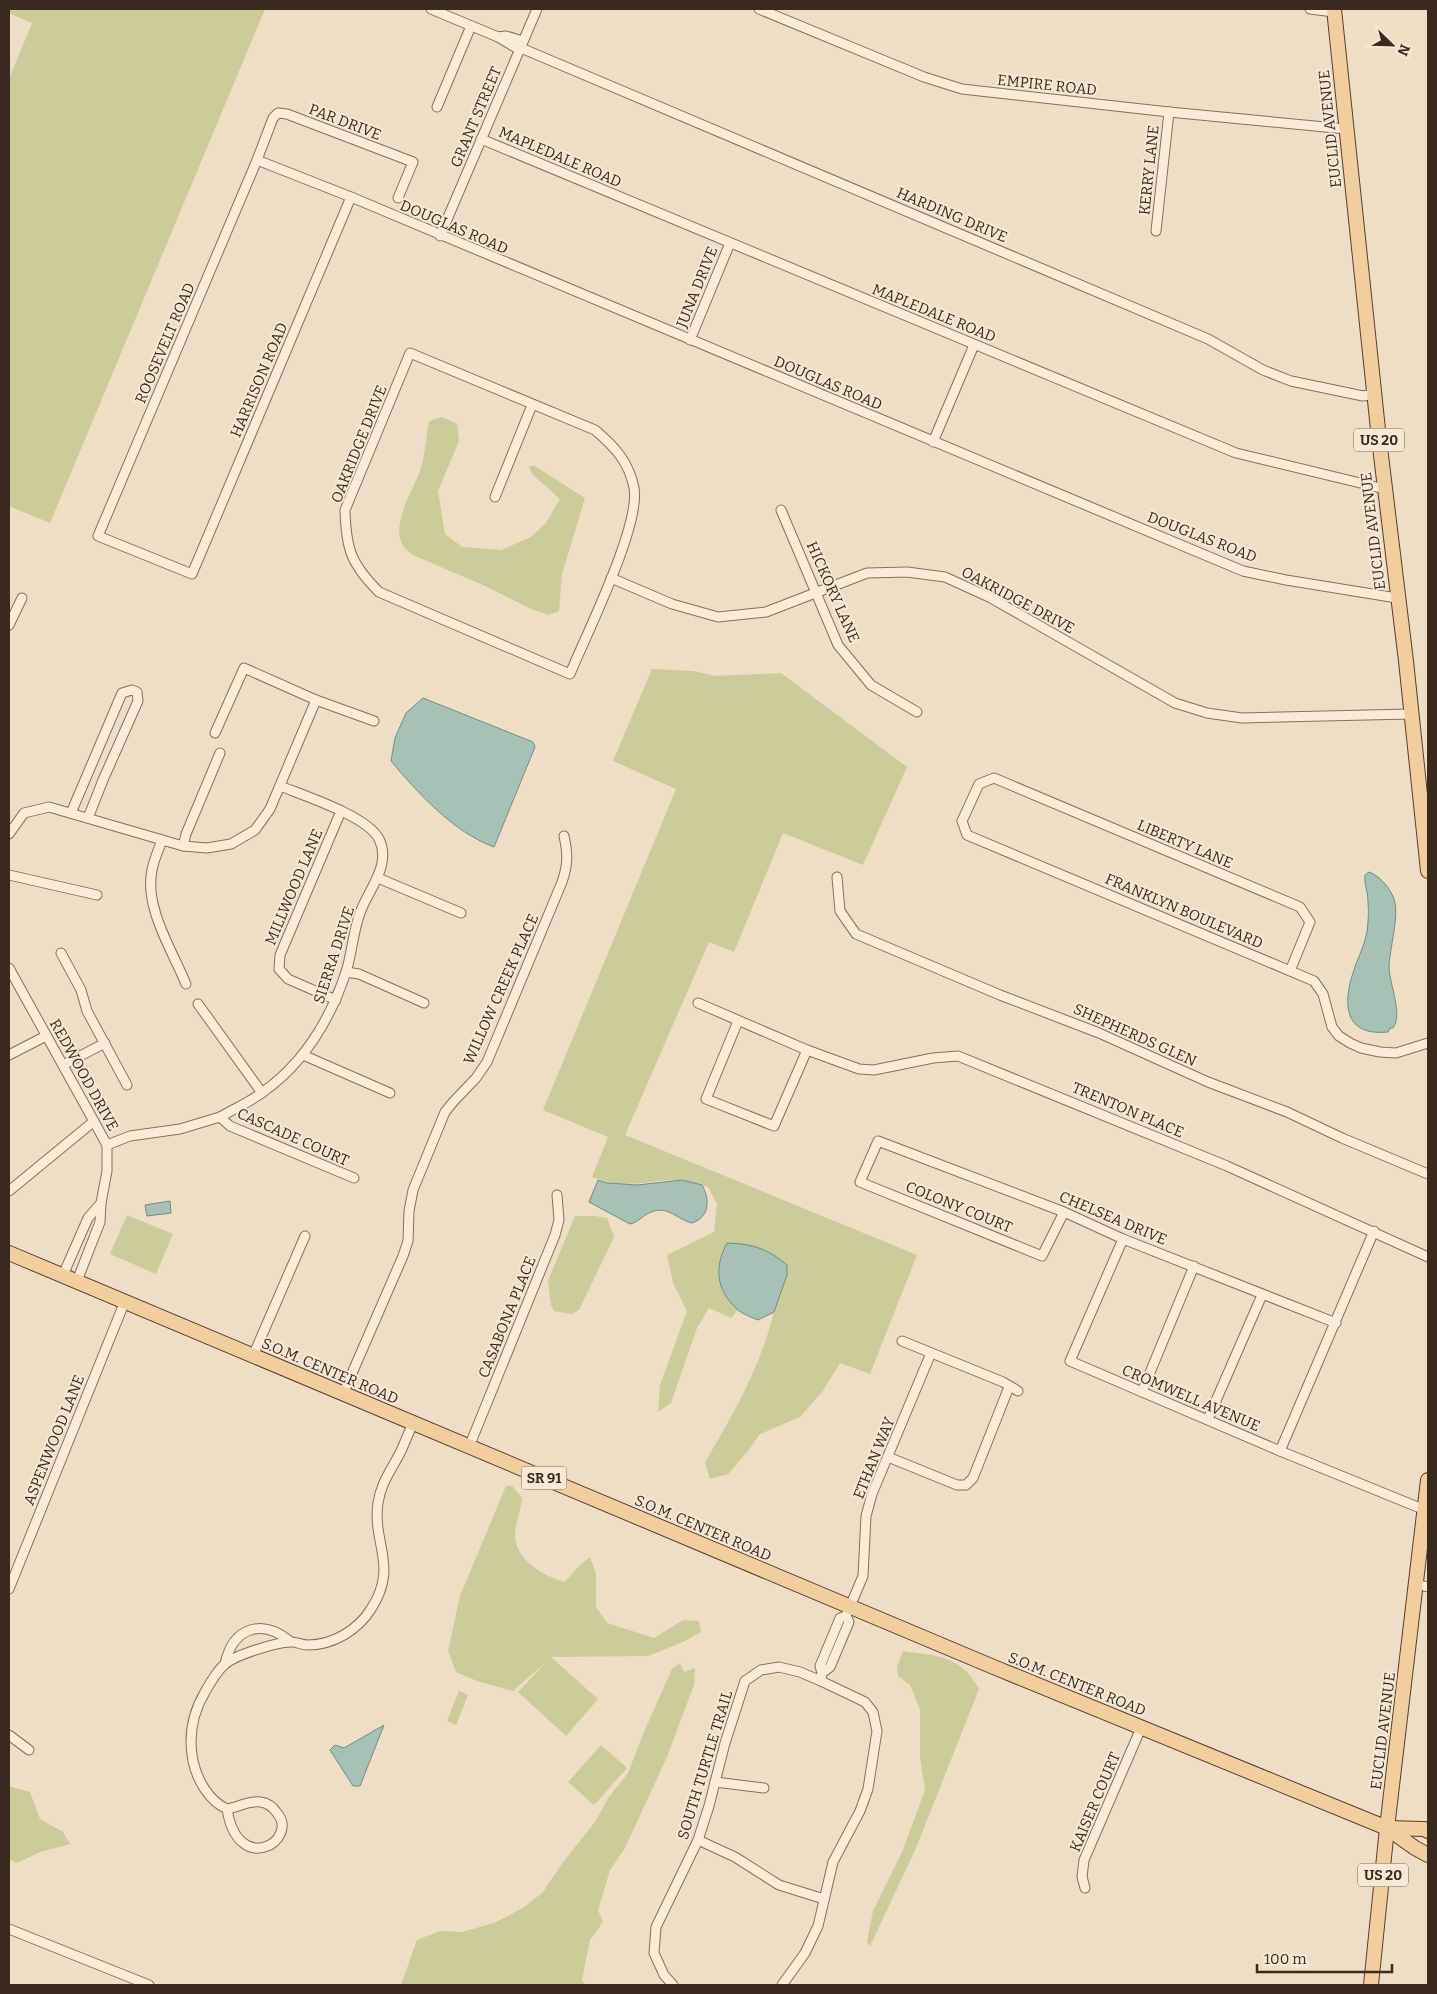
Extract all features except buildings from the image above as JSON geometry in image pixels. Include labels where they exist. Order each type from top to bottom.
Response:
[{"type":"main road","name":"EUCLID AVENUE","points":[[1334,10],[1384,489],[1406,661],[1410,714],[1428,871]]},
{"type":"main road","name":"S.O.M. CENTER ROAD","points":[[9,1253],[468,1446],[849,1611],[1387,1828],[1414,1848],[1428,1855]]},
{"type":"main road","name":"EUCLID AVENUE","points":[[1371,1985],[1387,1828],[1422,1585],[1428,1480]]},
{"type":"main road","name":"S.O.M. CENTER ROAD","points":[[1387,1828],[1424,1829],[1428,1831]]},
{"type":"street","name":"HARDING DRIVE","points":[[431,9],[498,37],[506,36],[521,46],[1208,339],[1262,370],[1291,380],[1363,396],[1374,394]]},
{"type":"street","name":"GRANT STREET","points":[[440,236],[537,9]]},
{"type":"street","name":"EMPIRE ROAD","points":[[759,9],[924,77],[962,89],[1346,130]]},
{"type":"street","points":[[1310,9],[1334,10]]},
{"type":"street","points":[[437,107],[472,26]]},
{"type":"street","name":"KERRY LANE","points":[[1156,231],[1169,112]]},
{"type":"street","name":"PAR DRIVE","points":[[257,160],[273,118],[278,113],[287,114],[413,162],[398,198]]},
{"type":"street","name":"MAPLEDALE ROAD","points":[[481,139],[1236,453],[1384,489]]},
{"type":"street","name":"DOUGLAS ROAD","points":[[257,160],[351,197],[440,236],[1243,571],[1397,598]]},
{"type":"street","name":"ROOSEVELT ROAD","points":[[192,574],[98,536],[257,160]]},
{"type":"street","name":"HARRISON ROAD","points":[[192,574],[351,197]]},
{"type":"street","name":"JUNA DRIVE","points":[[690,340],[730,244]]},
{"type":"street","points":[[933,442],[974,345]]},
{"type":"street","name":"OAKRIDGE DRIVE","points":[[410,353],[595,430],[615,447],[629,470],[635,490],[635,509],[632,523],[611,578],[570,674],[379,592],[366,578],[348,551],[345,532],[345,510],[410,353]]},
{"type":"street","points":[[495,497],[532,405]]},
{"type":"street","name":"HICKORY LANE","points":[[781,510],[817,591],[838,645],[871,686],[917,712]]},
{"type":"street","name":"OAKRIDGE DRIVE","points":[[611,578],[672,604],[718,617],[766,612],[867,573],[907,572],[945,577],[991,598],[1175,703],[1207,713],[1242,718],[1410,714]]},
{"type":"street","points":[[9,625],[22,598]]},
{"type":"street","points":[[215,733],[244,668],[316,700],[374,721]]},
{"type":"street","points":[[71,813],[122,693],[132,690],[136,692],[138,701],[88,818]]},
{"type":"street","points":[[9,834],[24,814],[49,807],[183,846],[207,848],[231,844],[255,830],[270,810],[316,700]]},
{"type":"street","points":[[183,846],[186,834],[220,754]]},
{"type":"street","name":"FRANKLYN BOULEVARD","points":[[994,778],[979,784],[962,821],[967,835],[1314,981],[1323,994],[1332,1027],[1339,1036],[1361,1048],[1396,1053],[1428,1043]]},
{"type":"street","name":"LIBERTY LANE","points":[[994,778],[1300,907],[1310,922],[1290,971]]},
{"type":"street","name":"SIERRA DRIVE","points":[[220,1117],[262,1093],[285,1074],[323,1028],[346,972],[360,913],[378,878],[383,858],[380,840],[370,826],[340,811],[280,786]]},
{"type":"street","name":"MILLWOOD LANE","points":[[336,1000],[288,979],[279,969],[280,955],[340,811]]},
{"type":"street","name":"WILLOW CREEK PLACE","points":[[343,1394],[403,1256],[408,1241],[413,1190],[445,1112],[476,1078],[487,1062],[562,882],[567,868],[568,857],[564,836]]},
{"type":"street","points":[[162,840],[152,870],[151,894],[153,908],[186,984]]},
{"type":"street","points":[[9,875],[97,895]]},
{"type":"street","name":"SHEPHERDS GLEN","points":[[837,877],[840,911],[856,934],[1000,995],[1099,1033],[1208,1082],[1287,1112],[1342,1138],[1428,1174]]},
{"type":"street","points":[[378,878],[462,913]]},
{"type":"street","points":[[61,953],[81,990],[88,1011],[128,1085]]},
{"type":"street","name":"REDWOOD DRIVE","points":[[9,968],[107,1145],[107,1171],[101,1202],[100,1222],[77,1281]]},
{"type":"street","points":[[346,972],[359,974],[424,1003]]},
{"type":"street","name":"TRENTON PLACE","points":[[698,1003],[807,1050],[859,1069],[874,1070],[934,1058],[958,1056],[1228,1166],[1428,1257]]},
{"type":"street","points":[[198,1004],[262,1093]]},
{"type":"street","points":[[738,1021],[706,1100],[774,1126],[807,1050]]},
{"type":"street","points":[[9,1055],[46,1036]]},
{"type":"street","points":[[63,1065],[105,1043]]},
{"type":"street","points":[[303,1054],[390,1093]]},
{"type":"street","name":"CASCADE COURT","points":[[107,1145],[130,1136],[180,1129],[220,1117],[230,1126],[354,1178]]},
{"type":"street","points":[[9,1191],[93,1122]]},
{"type":"street","name":"COLONY COURT","points":[[878,1142],[860,1182],[1042,1256],[1064,1212]]},
{"type":"street","name":"CHELSEA DRIVE","points":[[878,1142],[1064,1212],[1123,1239],[1336,1323]]},
{"type":"street","name":"CASABONA PLACE","points":[[468,1446],[555,1235],[559,1220],[557,1195]]},
{"type":"street","name":"REDWOOD DRIVE","points":[[63,1275],[88,1218],[101,1202]]},
{"type":"street","points":[[1280,1451],[1374,1231]]},
{"type":"street","points":[[253,1356],[305,1236]]},
{"type":"street","name":"CROMWELL AVENUE","points":[[1123,1239],[1070,1361],[1280,1451],[1425,1510]]},
{"type":"street","points":[[1142,1392],[1194,1266]]},
{"type":"street","points":[[1208,1419],[1262,1295]]},
{"type":"street","name":"ASPENWOOD LANE","points":[[9,1589],[125,1301]]},
{"type":"street","points":[[888,1457],[957,1485],[966,1485],[973,1478],[1014,1389],[1002,1382],[902,1341]]},
{"type":"street","name":"ETHAN WAY","points":[[822,1677],[830,1667],[849,1622],[849,1611],[863,1576],[866,1516],[872,1494],[931,1353]]},
{"type":"street","points":[[225,1664],[255,1650],[291,1642],[311,1645],[340,1638],[360,1622],[376,1601],[383,1582],[385,1561],[377,1519],[380,1493],[385,1477],[401,1451],[413,1423]]},
{"type":"street","points":[[227,1809],[236,1835],[248,1846],[264,1848],[278,1837],[282,1824],[281,1817],[272,1807],[256,1802],[227,1809],[215,1802],[203,1786],[194,1765],[190,1741],[192,1722],[198,1706],[207,1688],[225,1664],[232,1644],[241,1634],[260,1628],[274,1630],[291,1642]]},
{"type":"street","name":"SOUTH TURTLE TRAIL","points":[[673,1985],[664,1975],[654,1953],[656,1927],[698,1840],[710,1806],[725,1743],[745,1681],[761,1670],[779,1667],[822,1677],[865,1702],[873,1712],[877,1731],[868,1789],[860,1811],[833,1862],[818,1926],[805,1953],[782,1985]]},
{"type":"street","name":"KAISER COURT","points":[[1085,1888],[1082,1877],[1084,1860],[1141,1728]]},
{"type":"street","points":[[9,1735],[29,1750]]},
{"type":"street","points":[[715,1782],[764,1788]]},
{"type":"street","points":[[698,1840],[735,1858],[779,1885],[824,1899]]},
{"type":"street","points":[[9,1929],[149,1985]]},
{"type":"green space","points":[[9,9],[265,9],[50,523],[9,506],[9,79],[32,23],[9,13]]},
{"type":"green space","points":[[442,417],[457,424],[459,441],[438,491],[445,534],[462,547],[501,550],[531,537],[546,523],[560,499],[532,474],[529,466],[535,466],[585,498],[562,574],[559,611],[549,615],[533,610],[485,586],[413,555],[404,547],[400,539],[399,529],[404,509],[422,465],[429,421]]},
{"type":"green space","points":[[652,669],[693,671],[716,676],[781,673],[907,767],[863,865],[783,833],[734,952],[709,942],[625,1135],[917,1255],[870,1374],[840,1363],[822,1392],[800,1417],[760,1434],[728,1474],[710,1479],[705,1462],[736,1408],[754,1371],[774,1312],[721,1289],[738,1310],[731,1318],[709,1308],[697,1328],[671,1403],[658,1412],[660,1385],[687,1311],[673,1283],[667,1255],[714,1232],[717,1204],[708,1187],[688,1181],[669,1180],[627,1184],[604,1181],[592,1177],[608,1137],[543,1110],[676,789],[613,761]]},
{"type":"green space","points":[[127,1215],[173,1234],[156,1274],[110,1254]]},
{"type":"green space","points":[[575,1216],[607,1218],[614,1237],[579,1310],[571,1314],[554,1311],[551,1305],[548,1281]]},
{"type":"green space","points":[[506,1486],[512,1486],[522,1498],[515,1533],[519,1551],[539,1571],[565,1582],[590,1557],[596,1574],[596,1607],[607,1623],[654,1638],[683,1620],[699,1621],[701,1632],[683,1642],[648,1656],[551,1657],[598,1699],[566,1736],[518,1692],[546,1662],[513,1691],[477,1681],[456,1672],[448,1651],[460,1596]]},
{"type":"green space","points":[[903,1651],[937,1656],[956,1663],[972,1678],[979,1689],[916,1848],[870,1946],[867,1942],[873,1911],[902,1852],[925,1790],[920,1757],[920,1709],[910,1685],[898,1676],[897,1667]]},
{"type":"green space","points":[[680,1663],[684,1672],[695,1668],[694,1685],[667,1757],[625,1848],[610,1870],[598,1910],[603,1922],[590,1940],[582,1980],[585,1985],[401,1985],[417,1940],[440,1931],[462,1932],[494,1923],[523,1908],[543,1892],[561,1865],[594,1823],[609,1797],[628,1773],[672,1669]]},
{"type":"green space","points":[[459,1691],[468,1695],[456,1725],[447,1721]]},
{"type":"green space","points":[[601,1745],[627,1768],[594,1805],[568,1782]]},
{"type":"green space","points":[[9,1786],[30,1792],[40,1819],[63,1832],[70,1844],[40,1852],[17,1863],[9,1859]]},
{"type":"shaded area","points":[[423,698],[533,742],[535,747],[494,847],[464,832],[451,822],[413,786],[391,761],[395,738],[406,713]]},
{"type":"shaded area","points":[[1369,872],[1381,879],[1392,895],[1396,906],[1389,968],[1397,1016],[1393,1028],[1390,1028],[1388,1032],[1364,1030],[1356,1025],[1348,1010],[1349,988],[1367,932],[1368,906],[1365,875]]},
{"type":"shaded area","points":[[598,1180],[607,1183],[637,1185],[682,1180],[702,1185],[705,1190],[707,1207],[702,1216],[692,1223],[663,1210],[657,1210],[630,1224],[589,1202]]},
{"type":"shaded area","points":[[170,1201],[171,1213],[147,1216],[145,1205]]},
{"type":"shaded area","points":[[727,1243],[744,1244],[759,1248],[787,1265],[787,1275],[774,1312],[758,1320],[739,1311],[730,1302],[721,1286],[719,1278],[720,1261]]},
{"type":"shaded area","points":[[384,1725],[360,1786],[353,1786],[330,1750],[335,1745],[344,1748]]}]
